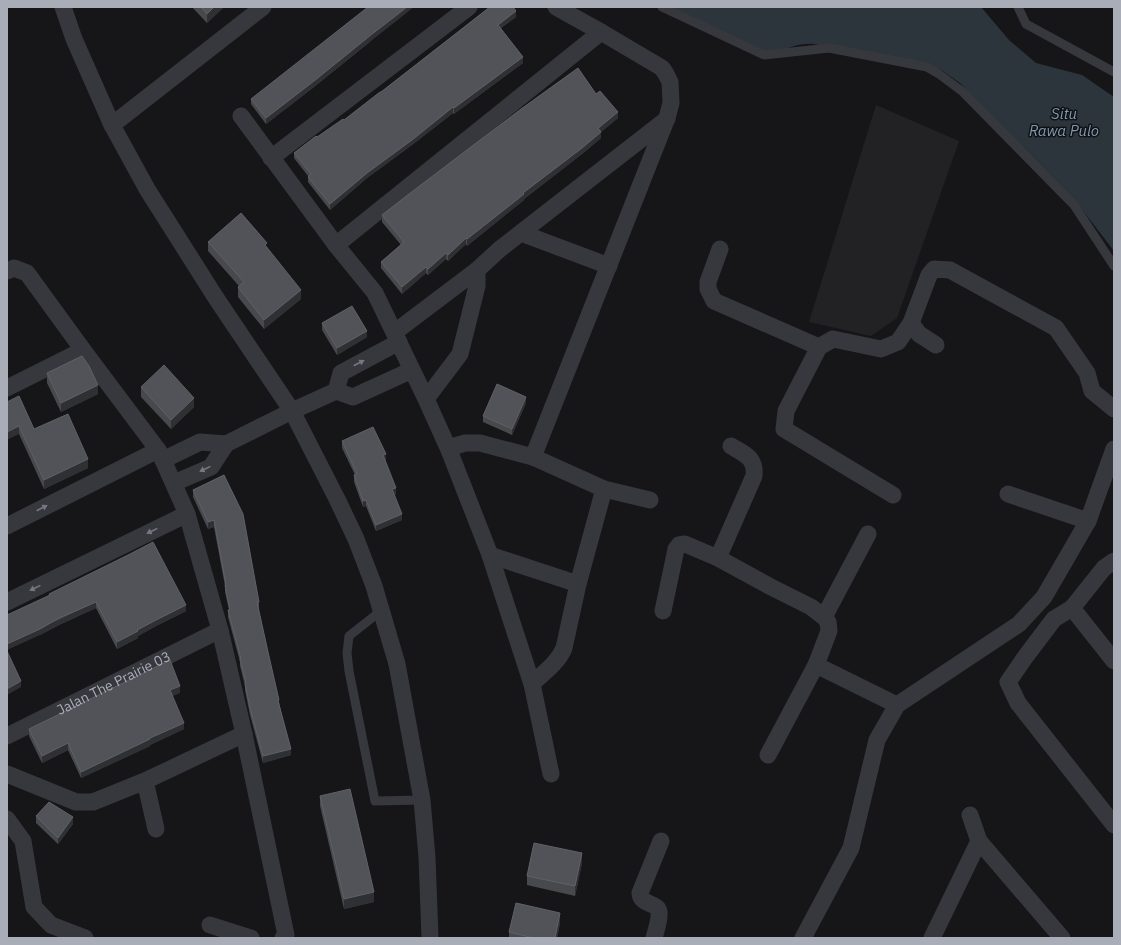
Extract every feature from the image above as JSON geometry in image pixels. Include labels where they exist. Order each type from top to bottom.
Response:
[{"type":"street","points":[[63,7],[74,38],[112,125],[147,189],[216,298],[292,411],[356,539],[382,610],[397,664],[422,800],[427,856],[430,938]]},
{"type":"street","points":[[112,125],[263,7]]},
{"type":"street","points":[[271,158],[469,7]]},
{"type":"street","points":[[533,458],[667,118],[671,103],[670,82],[662,68],[556,7]]},
{"type":"street","points":[[336,245],[601,32]]},
{"type":"street","points":[[240,116],[336,245],[375,293],[397,337],[448,450],[490,555],[532,684],[551,774]]},
{"type":"street","points":[[336,391],[341,373],[397,337],[500,249],[667,118]]},
{"type":"street","points":[[521,233],[609,266]]},
{"type":"street","points":[[720,249],[708,282],[708,289],[714,300],[819,347]]},
{"type":"street","points":[[7,272],[14,268],[27,273],[161,455],[187,514],[220,630],[244,734],[286,935],[283,938]]},
{"type":"street","points":[[893,494],[784,429],[786,411],[819,347],[833,339],[881,349],[898,342],[911,323],[929,274],[934,269],[950,270],[1056,328],[1088,374],[1092,391],[1114,410]]},
{"type":"street","points":[[426,399],[460,354],[477,286],[477,270]]},
{"type":"street","points":[[911,323],[919,334],[936,345]]},
{"type":"street","points":[[7,388],[83,350]]},
{"type":"street","points":[[174,483],[211,467],[226,444],[292,411],[336,391],[353,397],[412,370]]},
{"type":"street","points":[[7,526],[161,455],[200,442],[226,444]]},
{"type":"street","points":[[448,450],[465,443],[480,443],[533,458],[604,489],[650,500]]},
{"type":"street","points":[[718,558],[754,476],[753,462],[749,457],[731,446]]},
{"type":"street","points":[[803,938],[851,848],[877,740],[897,705],[1019,624],[1044,597],[1088,521],[1114,449]]},
{"type":"street","points":[[532,684],[561,655],[564,648],[578,584],[604,489]]},
{"type":"street","points":[[1008,494],[1088,521]]},
{"type":"street","points":[[7,602],[187,514]]},
{"type":"street","points":[[824,617],[868,534]]},
{"type":"street","points":[[664,611],[676,549],[680,545],[685,544],[718,558],[811,607],[828,622],[829,631],[816,665],[768,755]]},
{"type":"street","points":[[490,555],[578,584]]},
{"type":"street","points":[[1114,561],[1104,568],[1072,608],[1054,619],[1008,682],[1018,703],[1114,825]]},
{"type":"street","points":[[1072,608],[1114,661]]},
{"type":"street","name":"Jalan The Prairie 03","points":[[7,736],[220,630]]},
{"type":"street","points":[[816,665],[897,705]]},
{"type":"street","points":[[7,774],[76,802],[93,802],[145,781],[244,734]]},
{"type":"street","points":[[145,781],[156,829]]},
{"type":"street","points":[[970,815],[979,841],[1057,936]]},
{"type":"street","points":[[7,819],[23,841],[34,907],[51,925],[85,938]]},
{"type":"street","points":[[654,938],[659,910],[642,899],[640,893],[661,841]]},
{"type":"street","points":[[932,938],[979,841]]},
{"type":"street","points":[[210,925],[251,938]]},
{"type":"lane","points":[[662,7],[764,55],[829,48],[927,67],[964,92],[1074,205],[1114,266]]},
{"type":"lane","points":[[1018,7],[1026,24],[1114,72]]},
{"type":"lane","points":[[382,610],[349,636],[347,653],[349,671],[375,801],[422,800]]},
{"type":"shaded area","points":[[876,105],[959,141],[897,318],[871,336],[809,322]]},
{"type":"water","name":"Situ Rawa Pulo","points":[[671,7],[981,7],[1009,40],[1036,63],[1082,75],[1114,97],[1114,251],[1081,208],[960,83],[940,69],[902,59],[814,44],[803,44],[782,50],[764,52]]},
{"type":"building","points":[[201,7],[214,7],[207,14]]},
{"type":"building","points":[[368,7],[407,7],[266,118],[251,99]]},
{"type":"building","points":[[490,7],[513,7],[516,11],[498,25],[523,57],[454,108],[453,107],[412,140],[367,173],[330,204],[308,177],[311,174],[294,153],[316,136],[317,137],[343,119],[344,120]]},
{"type":"building","points":[[578,68],[596,94],[600,91],[618,112],[598,128],[601,132],[582,148],[523,193],[524,194],[467,239],[466,238],[448,255],[446,253],[428,269],[426,267],[402,287],[381,262],[404,242],[382,215],[521,109]]},
{"type":"building","points":[[241,213],[267,243],[265,245],[301,290],[264,320],[238,287],[244,282],[208,242]]},
{"type":"building","points":[[352,306],[367,331],[337,348],[322,323]]},
{"type":"building","points":[[82,356],[89,366],[98,385],[61,403],[47,373]]},
{"type":"building","points":[[164,365],[194,398],[171,420],[141,387]]},
{"type":"building","points":[[497,384],[526,397],[512,429],[483,416]]},
{"type":"building","points":[[19,396],[34,429],[68,414],[88,459],[44,480],[19,426],[7,432],[7,402]]},
{"type":"building","points":[[373,427],[386,454],[383,455],[396,488],[392,489],[402,514],[376,525],[366,500],[363,501],[354,475],[357,474],[342,441]]},
{"type":"building","points":[[224,475],[243,514],[259,602],[257,602],[278,701],[291,749],[263,756],[250,708],[241,659],[228,610],[230,610],[214,520],[208,522],[193,490]]},
{"type":"building","points":[[153,542],[186,605],[117,642],[96,602],[59,618],[40,629],[7,644],[7,615],[50,595],[49,594]]},
{"type":"building","points":[[7,651],[21,681],[7,689]]},
{"type":"building","points":[[170,660],[180,686],[170,690],[184,723],[81,772],[68,743],[42,756],[29,729]]},
{"type":"building","points":[[350,789],[374,892],[344,899],[320,796]]},
{"type":"building","points":[[49,802],[73,817],[58,838],[36,816]]},
{"type":"building","points":[[534,843],[582,853],[575,886],[527,876]]},
{"type":"building","points":[[516,903],[560,913],[555,938],[534,938],[509,932]]}]
